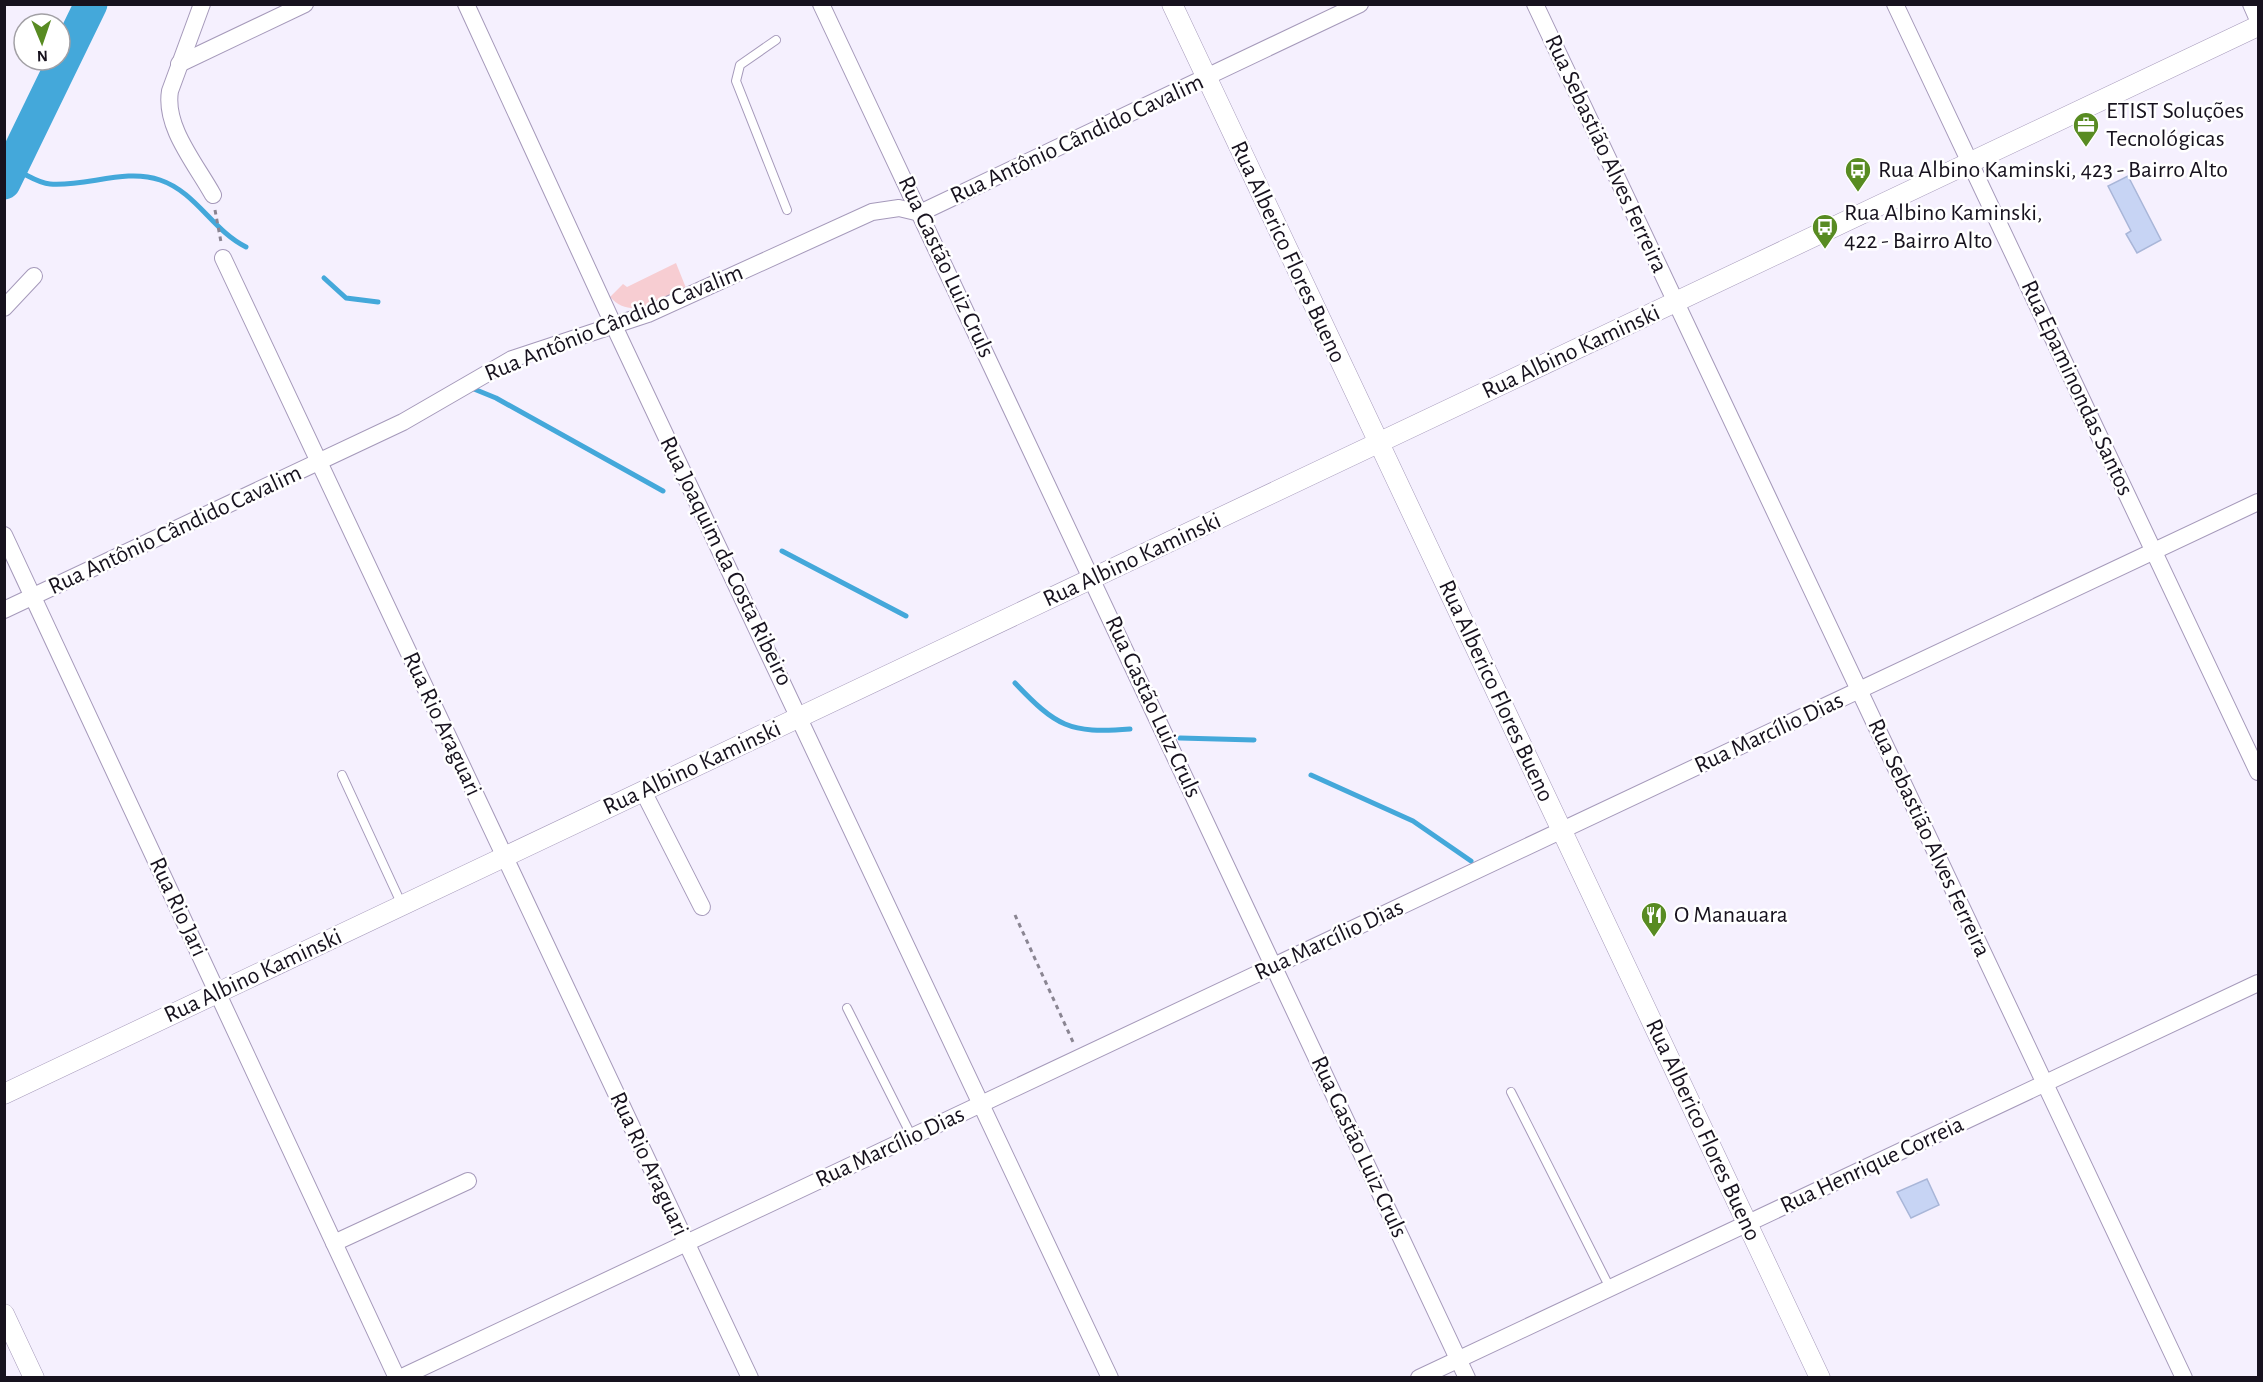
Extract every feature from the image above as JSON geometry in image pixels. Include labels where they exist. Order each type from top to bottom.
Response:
[{"type":"street","points":[[202,4],[170,91],[170,114],[213,195]]},
{"type":"street","points":[[179,64],[305,4]]},
{"type":"street","name":"Rua Joaquim da Costa Ribeiro","points":[[466,4],[614,326],[1110,1377]]},
{"type":"street","name":"Rua Alberico Flores Bueno","points":[[1172,4],[1820,1377]]},
{"type":"street","name":"Rua Antônio Cândido Cavalim","points":[[4,610],[403,422],[512,360],[557,342],[656,311],[872,212],[899,208],[920,213],[1360,4]]},
{"type":"street","name":"Rua Sebastião Alves Ferreira","points":[[1535,4],[2184,1377]]},
{"type":"street","name":"Rua Epaminondas Santos","points":[[1895,4],[2259,772]]},
{"type":"street","points":[[2251,4],[2259,20]]},
{"type":"street","name":"Rua Gastão Luiz Cruls","points":[[822,5],[1467,1377]]},
{"type":"street","name":"Rua Albino Kaminski","points":[[4,1094],[2259,26]]},
{"type":"street","name":"Rua Rio Araguari","points":[[223,258],[750,1377]]},
{"type":"street","points":[[4,308],[34,276]]},
{"type":"street","name":"Rua Marcílio Dias","points":[[399,1377],[2259,502]]},
{"type":"street","name":"Rua Rio Jari","points":[[4,535],[334,1243],[399,1377]]},
{"type":"street","points":[[643,791],[702,907]]},
{"type":"street","name":"Rua Henrique Correia","points":[[1419,1377],[2259,983]]},
{"type":"street","points":[[334,1243],[468,1181]]},
{"type":"street","points":[[4,1314],[34,1377]]},
{"type":"lane","points":[[776,40],[740,64],[736,81],[786,210]]},
{"type":"lane","points":[[342,775],[402,905]]},
{"type":"lane","points":[[847,1008],[912,1137]]},
{"type":"lane","points":[[1511,1092],[1610,1288]]},
{"type":"path","points":[[213,195],[223,258]]},
{"type":"path","points":[[1015,915],[1080,1057]]},
{"type":"shaded area","points":[[676,263],[686,288],[638,308],[628,308],[610,297],[623,284],[627,287]]},
{"type":"building","points":[[2128,176],[2161,240],[2137,253],[2126,234],[2131,231],[2108,186]]},
{"type":"building","points":[[1927,1179],[1939,1205],[1911,1218],[1897,1192]]},
{"type":"waterway","points":[[4,183],[91,4]]},
{"type":"waterway","points":[[13,169],[40,182],[50,184],[133,176],[160,180],[184,193],[234,240],[246,247]]},
{"type":"waterway","points":[[324,278],[346,298],[378,302]]},
{"type":"waterway","points":[[474,389],[496,398],[663,491]]},
{"type":"waterway","points":[[782,551],[906,616]]},
{"type":"waterway","points":[[1015,683],[1042,709],[1065,724],[1092,730],[1130,729]]},
{"type":"waterway","points":[[1180,738],[1254,740]]},
{"type":"waterway","points":[[1311,775],[1413,821],[1471,861]]},
{"type":"place","name":"ETIST Soluções Tecnológicas","points":[[2086,148]]},
{"type":"place","name":"Rua Albino Kaminski, 423 - Bairro Alto","points":[[1858,193]]},
{"type":"place","name":"Rua Albino Kaminski, 422 - Bairro Alto","points":[[1825,250]]},
{"type":"place","name":"O Manauara","points":[[1654,938]]}]
